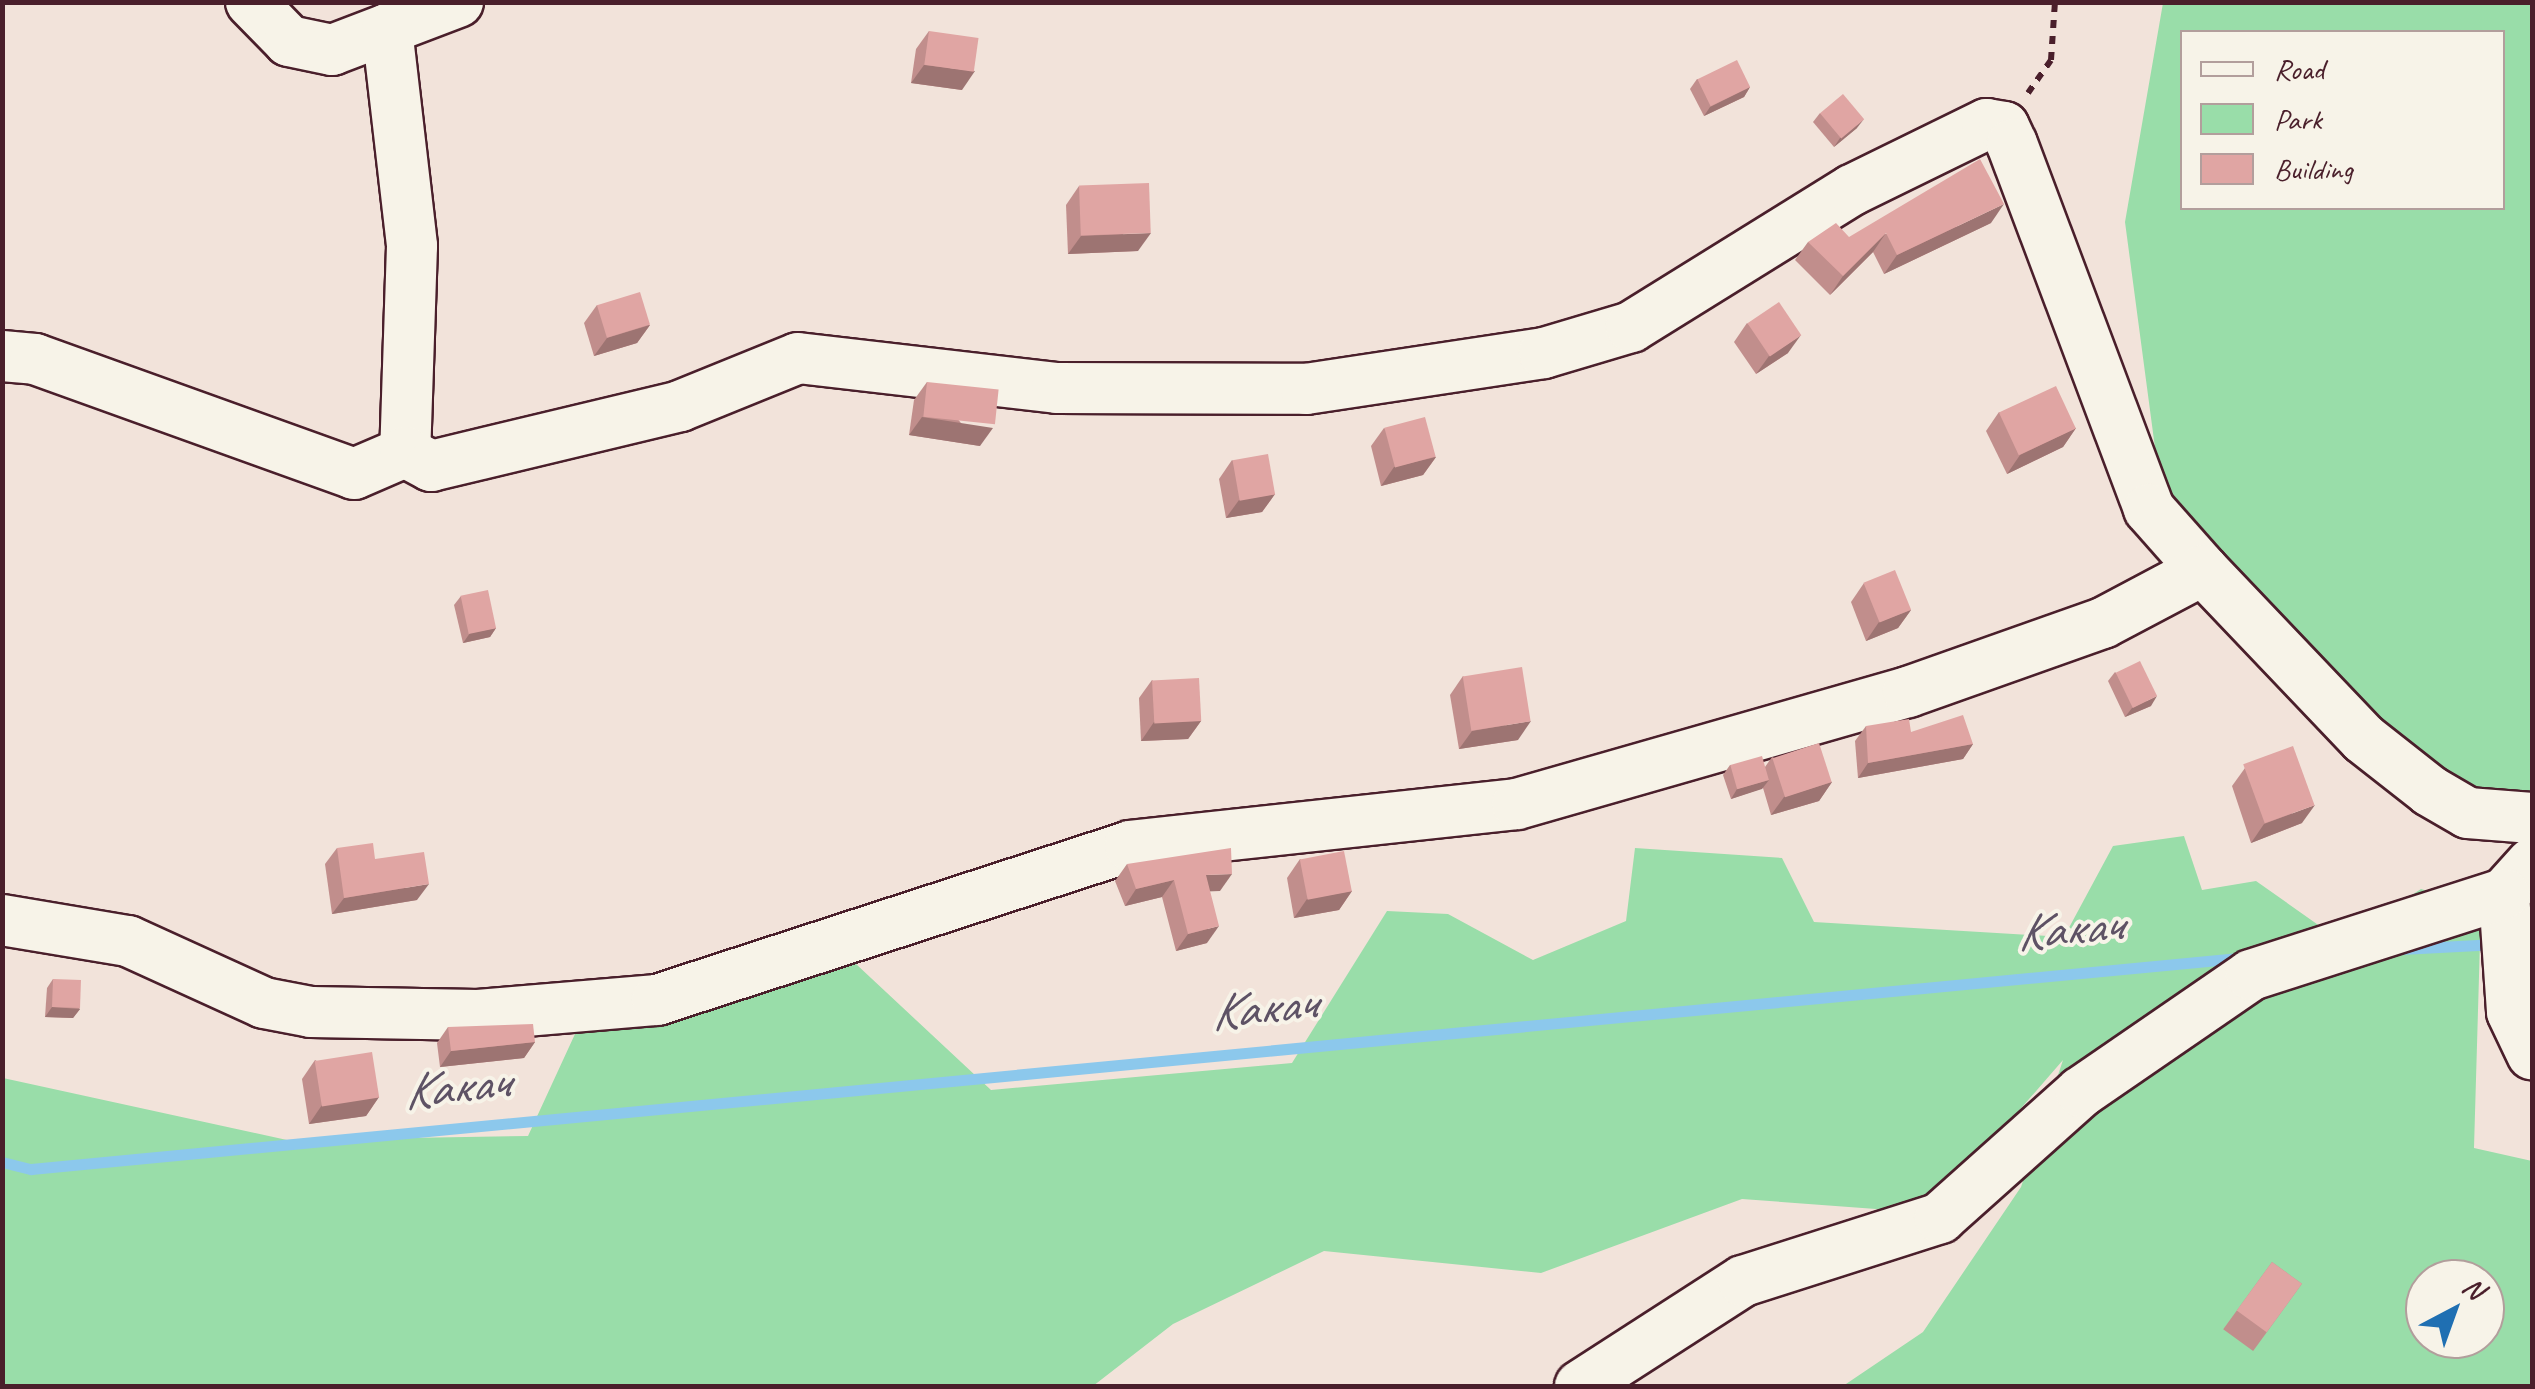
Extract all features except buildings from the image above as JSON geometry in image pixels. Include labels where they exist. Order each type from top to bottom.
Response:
[{"type":"street","points":[[251,2],[289,41],[332,50],[458,2]]},
{"type":"street","points":[[387,29],[412,246],[405,452]]},
{"type":"street","points":[[405,452],[431,466],[463,461],[680,406],[798,358],[1057,388],[1306,389],[1544,354],[1631,327],[1852,190],[1972,128],[2004,127],[2149,509],[2364,738],[2430,791],[2468,813],[2532,818]]},
{"type":"street","points":[[2,356],[354,474],[405,452]]},
{"type":"street","points":[[2,920],[128,941],[264,1003],[311,1012],[478,1015],[657,1000],[1130,846],[1517,804],[1908,692],[2103,624],[2203,570]]},
{"type":"street","points":[[1580,1386],[1742,1281],[1940,1218],[2081,1092],[2251,975],[2311,955],[2513,912],[2512,1012],[2532,1054]]},
{"type":"path","points":[[2004,127],[2051,60],[2056,2]]},
{"type":"green space","points":[[2163,3],[2532,3],[2532,794],[2458,791],[2167,538],[2125,222]]},
{"type":"green space","points":[[2184,836],[2202,890],[2256,881],[2341,941],[2421,889],[2481,908],[2474,1148],[2532,1161],[2532,1386],[1843,1386],[1923,1332],[2021,1187],[2063,1060],[1930,1213],[1742,1199],[1541,1273],[1324,1251],[1173,1324],[1093,1386],[3,1386],[3,1078],[287,1140],[528,1136],[575,1034],[841,950],[991,1090],[1292,1063],[1387,911],[1448,914],[1533,960],[1626,921],[1635,848],[1782,858],[1814,922],[2064,937],[2113,846]]},
{"type":"waterway","name":"Какач","points":[[2401,949],[2497,944]]},
{"type":"waterway","name":"Какач","points":[[2,1162],[31,1169],[2247,957]]}]
